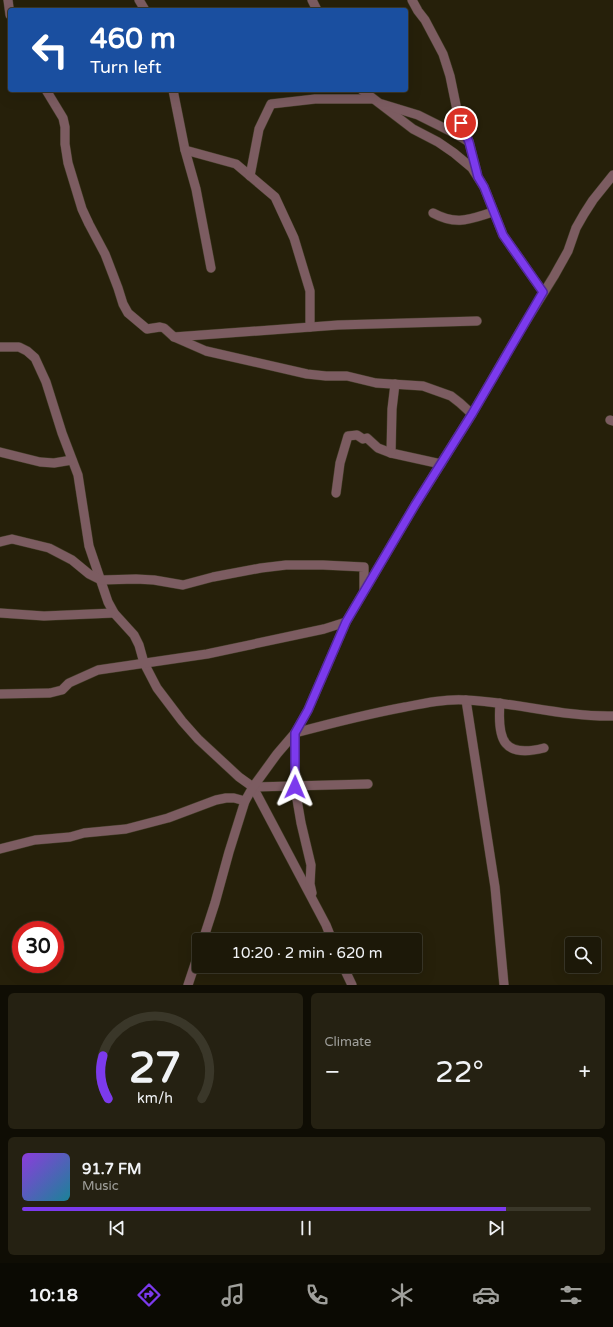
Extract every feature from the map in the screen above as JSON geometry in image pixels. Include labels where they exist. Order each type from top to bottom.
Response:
[{"type":"street","points":[[412,0],[425,20],[443,54],[450,76],[459,117],[469,142],[478,177]]},
{"type":"street","points":[[47,92],[63,118],[68,163],[82,209],[105,254],[125,310],[147,329],[160,327],[164,328],[174,337],[206,351],[307,374],[347,376],[361,378],[376,383],[423,386],[451,396],[472,414]]},
{"type":"street","points":[[173,92],[185,150],[196,189],[211,268]]},
{"type":"street","points":[[365,92],[413,129],[438,142],[472,168],[484,187],[503,235],[543,292]]},
{"type":"street","points":[[250,176],[259,129],[271,104],[315,99],[375,100],[418,115],[469,142]]},
{"type":"street","points":[[185,150],[236,164],[275,197],[294,238],[310,291],[310,327]]},
{"type":"street","points":[[205,933],[245,801],[277,754],[295,733],[308,710],[346,622],[364,590],[472,414],[568,251],[576,228],[584,214],[613,175]]},
{"type":"street","points":[[433,213],[445,219],[460,221],[493,212]]},
{"type":"street","points":[[174,337],[338,324],[477,321]]},
{"type":"street","points":[[0,347],[19,347],[27,351],[35,358],[46,382],[80,487],[82,511],[88,546],[108,602],[114,613],[134,635],[139,645],[144,663],[157,688],[182,721],[198,739],[253,788],[329,933]]},
{"type":"street","points":[[391,453],[392,409],[395,384]]},
{"type":"street","points":[[336,493],[340,463],[348,436],[357,435],[363,439],[367,438],[378,448],[391,453],[441,464]]},
{"type":"street","points":[[0,452],[40,462],[54,463],[72,460]]},
{"type":"street","points":[[0,542],[12,539],[49,548],[72,560],[89,574],[101,580],[154,580],[183,585],[213,577],[261,568],[286,565],[323,565],[364,567],[364,590]]},
{"type":"street","points":[[0,613],[44,616],[114,613]]},
{"type":"street","points":[[0,694],[50,693],[62,690],[69,683],[98,670],[207,654],[324,629],[346,622]]},
{"type":"street","points":[[295,733],[378,712],[440,700],[466,700],[500,703],[596,717],[613,716]]},
{"type":"street","points":[[466,700],[495,888],[504,985]]},
{"type":"street","points":[[500,703],[501,736],[506,745],[521,751],[533,751],[544,748]]},
{"type":"street","points":[[295,733],[295,787],[301,823],[311,865],[310,884],[317,909]]},
{"type":"street","points":[[253,788],[368,784]]},
{"type":"street","points":[[0,849],[34,840],[70,837],[84,833],[126,829],[168,818],[216,800],[226,798],[234,798],[245,801]]},
{"type":"street","points":[[188,985],[192,973]]},
{"type":"street","points":[[346,973],[352,985]]},
{"type":"route","points":[[295,787],[295,733],[308,710],[346,622],[415,505],[472,414],[543,292],[503,235],[484,187],[478,177],[469,142],[461,123]]}]
